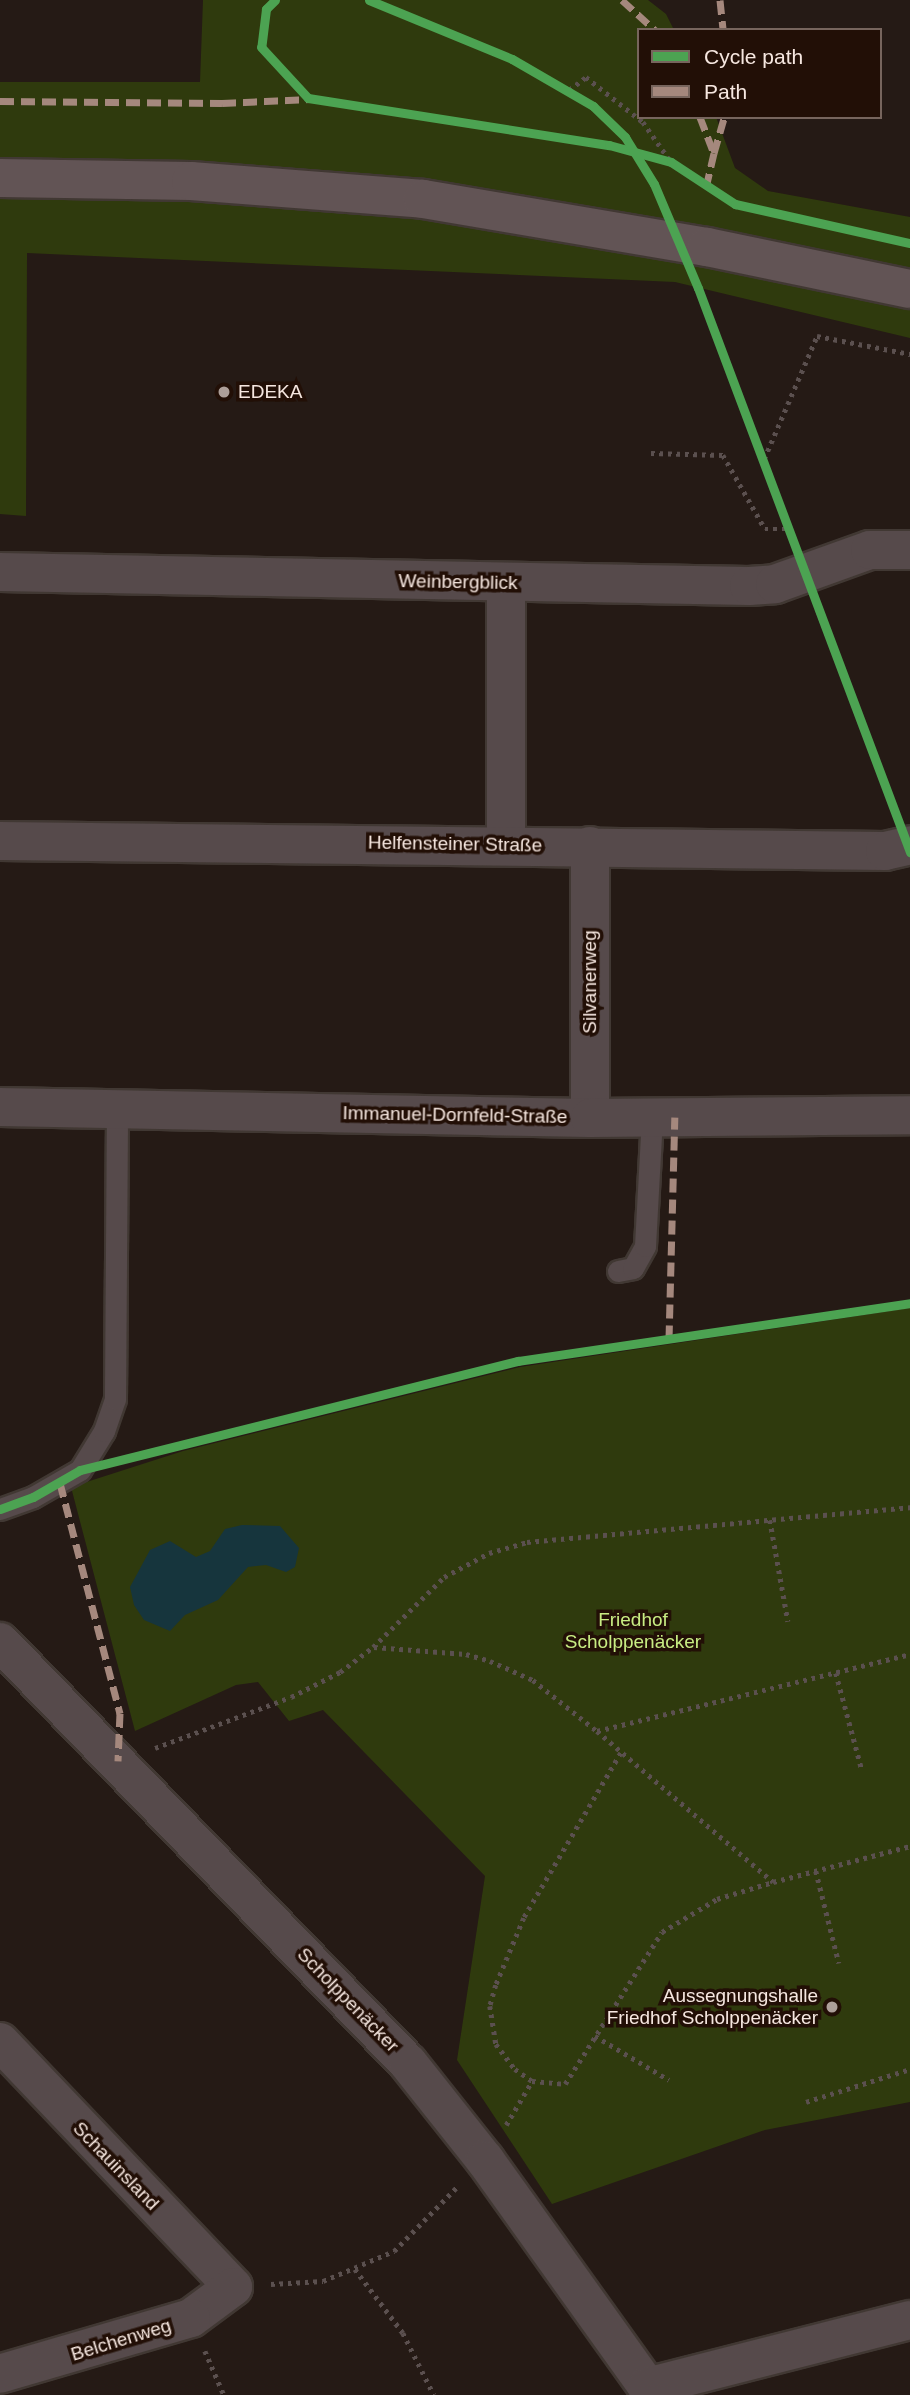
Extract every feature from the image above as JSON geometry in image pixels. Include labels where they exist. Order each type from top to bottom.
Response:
[{"type":"main road","points":[[0,178],[204,181],[424,199],[707,247],[910,289]]},
{"type":"street","name":"Weinbergblick","points":[[0,572],[749,586],[775,584],[870,550],[910,550]]},
{"type":"street","points":[[506,583],[506,845]]},
{"type":"street","name":"Helfensteiner Straße","points":[[0,841],[885,850],[909,845]]},
{"type":"street","name":"Silvanerweg","points":[[590,846],[590,1118]]},
{"type":"street","name":"Immanuel-Dornfeld-Straße","points":[[0,1107],[117,1107],[590,1118],[910,1115]]},
{"type":"street","name":"Scholppenäcker","points":[[0,1642],[408,2063],[485,2160],[650,2391]]},
{"type":"street","name":"Schauinsland","points":[[0,2042],[233,2287]]},
{"type":"street","name":"Belchenweg","points":[[0,2374],[191,2318],[233,2287]]},
{"type":"street","points":[[650,2391],[910,2320]]},
{"type":"lane","points":[[0,1509],[33,1497],[80,1469],[104,1431],[115,1399],[117,1107]]},
{"type":"lane","points":[[618,1271],[633,1268],[645,1246],[652,1117]]},
{"type":"path","points":[[557,84],[573,93],[586,77],[637,117]]},
{"type":"path","points":[[639,119],[671,162]]},
{"type":"path","points":[[693,276],[764,460],[804,575],[909,845]]},
{"type":"path","points":[[764,460],[817,336],[910,354]]},
{"type":"path","points":[[651,453],[723,455],[765,529],[789,528]]},
{"type":"path","points":[[118,1762],[291,1697],[340,1672],[373,1647],[444,1577],[489,1553],[527,1542],[910,1507]]},
{"type":"path","points":[[770,1520],[788,1621]]},
{"type":"path","points":[[373,1647],[466,1654],[490,1661],[533,1680],[597,1731],[773,1882]]},
{"type":"path","points":[[597,1731],[910,1654]]},
{"type":"path","points":[[836,1673],[862,1770]]},
{"type":"path","points":[[621,1753],[524,1918],[490,2006],[496,2044],[515,2069],[532,2081],[565,2084],[662,1932],[717,1899],[910,1846]]},
{"type":"path","points":[[816,1871],[839,1962]]},
{"type":"path","points":[[595,2036],[669,2080]]},
{"type":"path","points":[[806,2102],[910,2069]]},
{"type":"path","points":[[233,2287],[323,2281],[394,2251],[485,2160],[532,2081]]},
{"type":"path","points":[[355,2269],[403,2333],[434,2395]]},
{"type":"path","points":[[191,2318],[224,2395]]},
{"type":"green space","points":[[203,0],[648,0],[666,14],[673,28],[637,28],[637,119],[717,119],[735,168],[768,191],[910,217],[910,338],[675,282],[27,253],[26,516],[0,514],[0,82],[200,82]]},
{"type":"green space","name":"Friedhof Scholppenäcker","points":[[910,1308],[910,2102],[765,2130],[552,2204],[457,2060],[485,1876],[323,1710],[289,1721],[258,1682],[236,1685],[135,1731],[71,1487],[183,1451],[520,1367]]},
{"type":"water","points":[[242,1525],[280,1526],[299,1548],[295,1567],[286,1572],[266,1565],[248,1567],[218,1600],[185,1615],[170,1631],[144,1620],[134,1605],[130,1587],[150,1550],[170,1541],[196,1557],[210,1551],[225,1529]]},
{"type":"marked path","points":[[622,0],[653,28]]},
{"type":"marked path","points":[[720,0],[723,28]]},
{"type":"marked path","points":[[0,101],[222,103],[310,99]]},
{"type":"marked path","points":[[701,119],[714,153],[706,188]]},
{"type":"marked path","points":[[714,153],[723,119]]},
{"type":"marked path","points":[[669,1339],[675,1117]]},
{"type":"marked path","points":[[60,1483],[120,1713],[118,1761]]},
{"type":"cycle path","points":[[275,0],[266,9],[261,47],[308,98],[609,145],[671,162],[735,204],[910,243]]},
{"type":"cycle path","points":[[369,0],[512,59],[593,106],[625,137],[654,184],[698,288],[910,852]]},
{"type":"cycle path","points":[[0,1509],[33,1497],[80,1470],[518,1361],[910,1303]]},
{"type":"place","name":"EDEKA","points":[[224,392]]},
{"type":"place","name":"Aussegnungshalle Friedhof Scholppenäcker","points":[[832,2007]]}]
